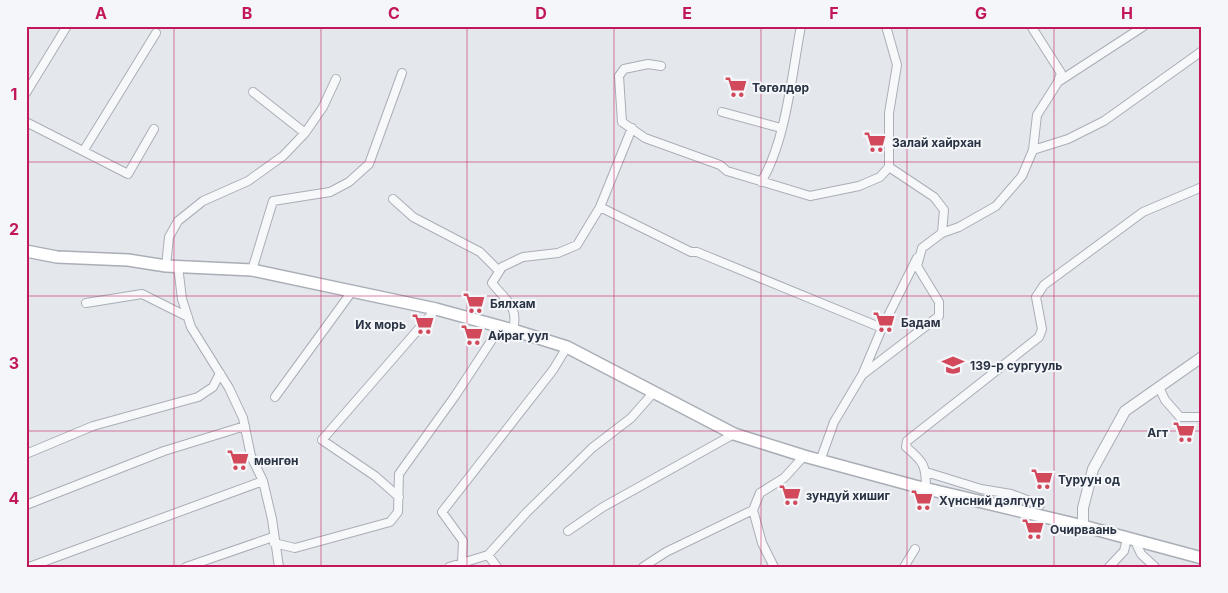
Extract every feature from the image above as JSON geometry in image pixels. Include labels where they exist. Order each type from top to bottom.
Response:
[{"type":"main road","points":[[26,251],[57,256],[128,260],[166,266],[252,270],[436,309],[501,326],[567,347],[654,392],[714,426],[734,434],[820,461],[926,489],[1083,526],[1202,558]]},
{"type":"street","points":[[26,93],[67,26]]},
{"type":"street","points":[[761,182],[772,165],[801,26]]},
{"type":"street","points":[[661,66],[648,64],[624,69],[619,76],[622,122],[646,138],[720,164],[727,171],[810,196],[859,186],[880,177],[888,167],[890,114],[897,65],[886,26]]},
{"type":"street","points":[[820,461],[834,422],[862,375],[889,311],[922,248],[942,233],[959,227],[996,206],[1022,176],[1032,150],[1037,115],[1058,82],[1061,73],[1031,26]]},
{"type":"street","points":[[1058,82],[1144,26]]},
{"type":"street","points":[[84,150],[156,33]]},
{"type":"street","points":[[1032,150],[1068,139],[1104,121],[1202,51]]},
{"type":"street","points":[[252,270],[273,201],[330,192],[349,182],[369,164],[402,73]]},
{"type":"street","points":[[166,266],[169,237],[178,221],[203,201],[248,180],[283,156],[305,133],[323,107],[336,78]]},
{"type":"street","points":[[253,92],[305,133]]},
{"type":"street","points":[[722,112],[780,128]]},
{"type":"street","points":[[26,122],[128,174],[154,129]]},
{"type":"street","points":[[514,330],[515,311],[492,283],[502,267],[523,257],[558,253],[577,244],[600,208],[632,128]]},
{"type":"street","points":[[888,167],[934,197],[944,210],[942,233]]},
{"type":"street","points":[[926,489],[926,472],[922,461],[906,447],[907,441],[1038,337],[1042,329],[1036,297],[1044,285],[1143,212],[1202,187]]},
{"type":"street","points":[[393,199],[413,217],[480,252],[500,271]]},
{"type":"street","points":[[600,208],[691,252],[697,252],[882,328]]},
{"type":"street","points":[[862,375],[939,316],[939,302],[918,266],[922,248]]},
{"type":"street","points":[[178,266],[182,299],[191,327],[220,373],[244,426],[252,456],[263,481],[272,519],[279,567]]},
{"type":"street","points":[[275,397],[353,290]]},
{"type":"street","points":[[86,303],[142,294],[188,317]]},
{"type":"street","points":[[399,497],[375,476],[322,440],[436,309]]},
{"type":"street","points":[[186,567],[274,540],[295,548],[390,522],[398,512],[398,474],[455,396],[501,326]]},
{"type":"street","points":[[462,563],[463,541],[442,512],[553,370],[567,347]]},
{"type":"street","points":[[1083,526],[1086,488],[1107,441],[1125,411],[1202,356]]},
{"type":"street","points":[[26,454],[93,426],[198,396],[213,387],[220,373]]},
{"type":"street","points":[[1159,387],[1165,400],[1180,417],[1202,417]]},
{"type":"street","points":[[450,567],[488,555],[533,506],[592,448],[631,418],[654,392]]},
{"type":"street","points":[[26,505],[164,452],[244,426]]},
{"type":"street","points":[[568,531],[603,507],[734,434]]},
{"type":"street","points":[[774,567],[762,543],[753,510],[760,493],[784,478],[804,456]]},
{"type":"street","points":[[926,472],[981,489],[1010,494],[1040,505]]},
{"type":"street","points":[[29,567],[263,481]]},
{"type":"street","points":[[643,567],[666,552],[753,510]]},
{"type":"street","points":[[1109,567],[1124,551],[1131,540],[1141,554],[1155,567]]},
{"type":"street","points":[[904,567],[915,549]]},
{"type":"street","points":[[488,555],[497,567]]},
{"type":"place","name":"Төгөлдөр","points":[[736,87]]},
{"type":"place","name":"Залай хайрхан","points":[[875,142]]},
{"type":"place","name":"Бялхам","points":[[474,303]]},
{"type":"place","name":"Бадам","points":[[884,322]]},
{"type":"place","name":"Их морь","points":[[423,324]]},
{"type":"place","name":"Айраг уул","points":[[472,335]]},
{"type":"place","name":"139-р сургууль","points":[[953,365]]},
{"type":"place","name":"Агт","points":[[1184,432]]},
{"type":"place","name":"мөнгөн","points":[[238,460]]},
{"type":"place","name":"Туруун од","points":[[1042,479]]},
{"type":"place","name":"зундуй хишиг","points":[[790,495]]},
{"type":"place","name":"Хүнсний дэлгүүр","points":[[922,500]]},
{"type":"place","name":"Очирваань","points":[[1033,529]]}]
